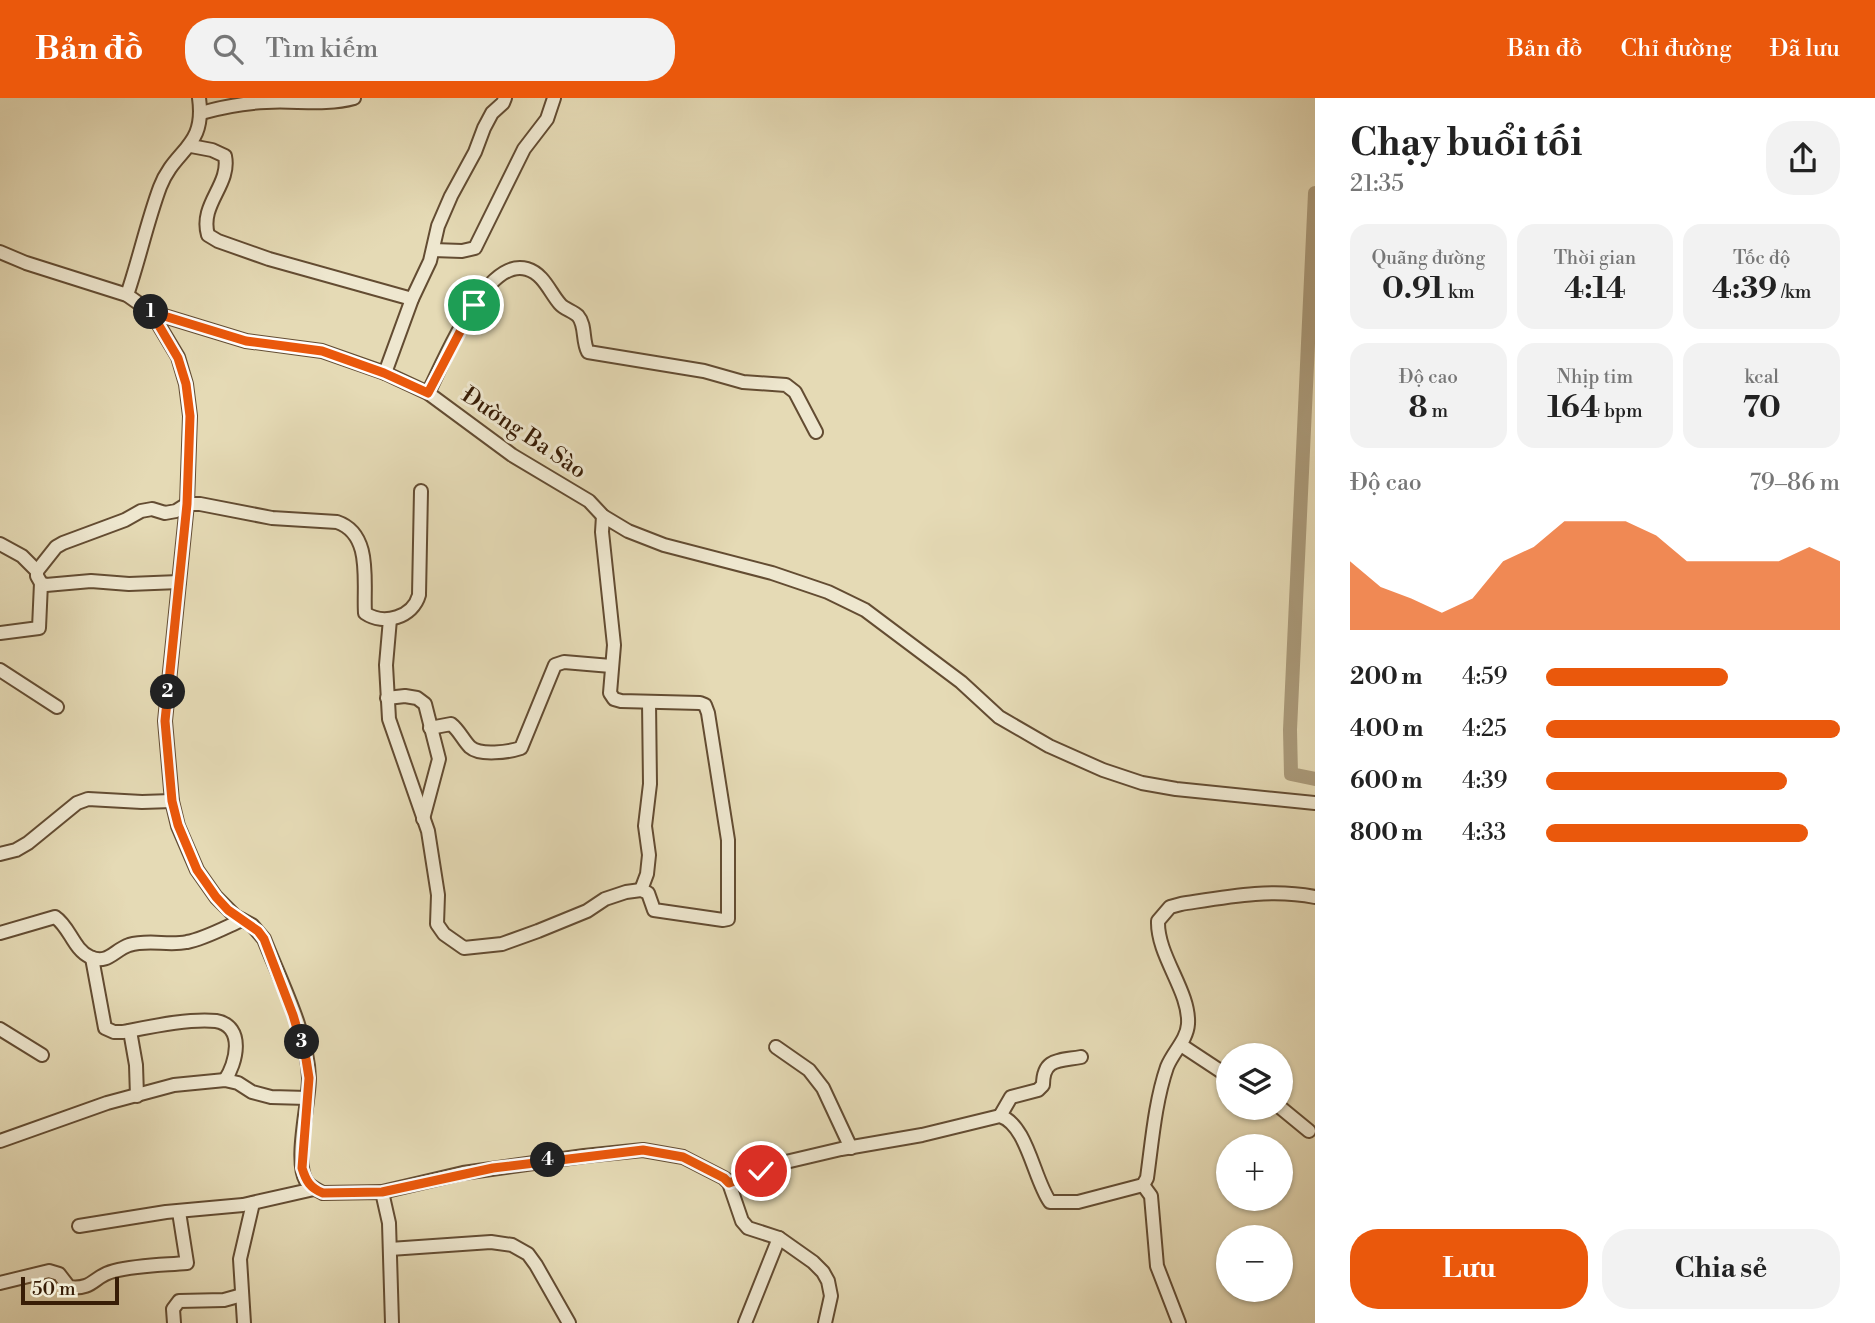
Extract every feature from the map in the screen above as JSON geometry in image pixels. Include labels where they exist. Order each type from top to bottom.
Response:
[{"type":"street","points":[[127,295],[166,171],[191,146],[198,130],[201,113],[199,98]]},
{"type":"street","points":[[201,113],[228,106],[267,102],[338,102],[354,98]]},
{"type":"street","points":[[384,373],[412,299],[430,261],[438,226],[451,196],[475,152],[488,120],[505,98]]},
{"type":"street","points":[[433,250],[462,251],[475,248],[524,149],[547,119],[554,98]]},
{"type":"street","points":[[191,146],[225,156],[227,166],[208,207],[204,224],[208,235],[269,259],[412,299]]},
{"type":"street","points":[[0,252],[127,295],[151,312],[178,358],[186,384],[190,416],[187,504],[165,721],[172,801],[178,825],[197,870],[228,910],[258,931],[264,939],[293,1015],[309,1078],[302,1168],[306,1181],[323,1193],[382,1192],[483,1170],[643,1150],[683,1157],[729,1183],[742,1221],[748,1228],[779,1238],[813,1262],[828,1281],[831,1296],[825,1323]]},
{"type":"street","points":[[428,393],[485,289],[506,272],[517,268],[527,269],[547,286],[560,305],[578,316],[588,352],[704,371],[743,382],[786,385],[795,392],[816,432]]},
{"type":"street","name":"Đường Ba Sào","points":[[151,312],[246,341],[322,351],[384,373],[428,393],[512,454],[589,501],[603,516],[628,531],[664,545],[762,570],[828,592],[865,610],[961,682],[999,717],[1070,756],[1142,783],[1315,803]]},
{"type":"street","points":[[0,633],[39,628],[39,577],[56,547],[141,511],[152,509],[165,513],[176,511],[187,504],[200,503],[272,518],[337,522],[346,525],[359,541],[365,613],[371,617],[390,619],[410,611],[419,595],[421,491]]},
{"type":"street","points":[[390,619],[386,665],[389,719],[428,831],[438,895],[437,924],[444,934],[464,948],[502,944],[587,911],[605,899],[641,890],[648,893],[654,910],[728,919],[728,840],[705,705],[614,699],[610,693],[614,645],[602,532],[603,516]]},
{"type":"street","points":[[0,544],[22,556],[39,577],[60,585],[91,581],[129,584],[179,582]]},
{"type":"street","points":[[430,728],[451,724],[471,748],[480,752],[507,753],[521,748],[555,665],[564,662],[611,666]]},
{"type":"street","points":[[0,670],[57,707]]},
{"type":"street","points":[[387,698],[405,696],[417,698],[425,704],[439,759],[424,819]]},
{"type":"street","points":[[641,890],[647,874],[649,855],[645,826],[650,784],[649,702]]},
{"type":"street","points":[[0,854],[16,850],[28,843],[77,803],[88,799],[172,801]]},
{"type":"street","points":[[729,1183],[773,1165],[851,1147],[922,1135],[1000,1116],[1010,1121],[1020,1135],[1040,1188],[1050,1202],[1078,1202],[1143,1185],[1147,1178],[1155,1118],[1166,1069],[1188,1028],[1187,1014],[1159,942],[1158,921],[1170,907],[1181,904],[1270,892],[1291,892],[1315,897]]},
{"type":"street","points":[[0,933],[55,917],[63,923],[82,952],[92,958],[104,960],[115,956],[123,947],[141,942],[185,943],[242,919]]},
{"type":"street","points":[[92,958],[105,1028],[114,1032],[218,1021],[228,1027],[237,1046],[232,1071],[225,1080]]},
{"type":"street","points":[[0,1028],[42,1055]]},
{"type":"street","points":[[130,1031],[136,1065],[137,1096]]},
{"type":"street","points":[[1181,1045],[1216,1068]]},
{"type":"street","points":[[776,1048],[809,1070],[823,1088],[851,1147]]},
{"type":"street","points":[[1000,1116],[1011,1097],[1038,1090],[1043,1085],[1046,1066],[1081,1058]]},
{"type":"street","points":[[0,1141],[107,1103],[174,1086],[225,1080],[271,1097],[307,1098]]},
{"type":"street","points":[[1293,1118],[1309,1131]]},
{"type":"street","points":[[1143,1185],[1151,1196],[1157,1266],[1179,1323]]},
{"type":"street","points":[[79,1226],[166,1212],[253,1203],[314,1189]]},
{"type":"street","points":[[382,1192],[390,1249],[392,1323]]},
{"type":"street","points":[[244,1323],[240,1259],[253,1203]]},
{"type":"street","points":[[0,1283],[49,1271],[59,1274],[69,1287],[79,1288],[86,1287],[100,1275],[115,1270],[187,1263],[179,1212]]},
{"type":"street","points":[[745,1323],[779,1238]]},
{"type":"street","points":[[390,1249],[491,1242],[512,1245],[528,1254],[569,1323]]},
{"type":"street","points":[[174,1323],[173,1310],[179,1301],[223,1300],[242,1295]]},
{"type":"waterway","points":[[1315,193],[1290,730],[1291,774],[1315,779]]},
{"type":"route","points":[[474,305],[428,393],[384,373],[322,351],[246,341],[151,312],[178,358],[186,384],[190,416],[187,504],[165,721],[172,801],[178,825],[197,870],[216,897],[264,939],[293,1015],[309,1078],[302,1168],[306,1181],[314,1189],[323,1193],[382,1192],[493,1168],[643,1150],[661,1151],[683,1157],[729,1183],[761,1171]]}]
